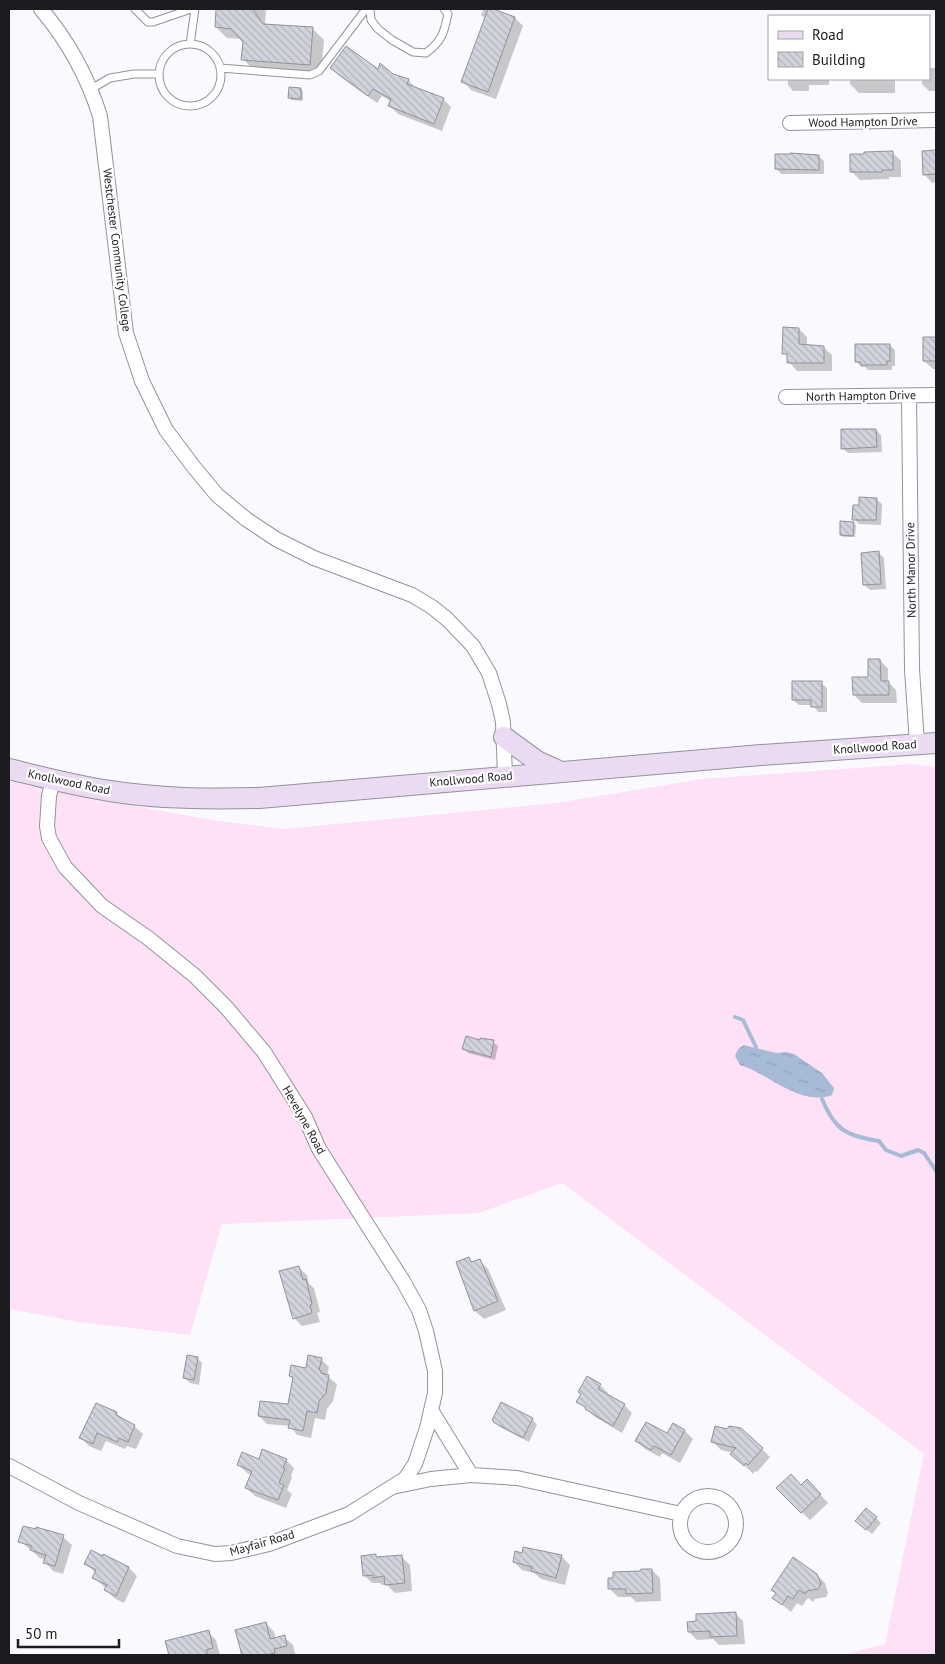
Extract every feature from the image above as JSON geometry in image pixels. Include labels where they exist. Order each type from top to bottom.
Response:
[{"type":"main road","points":[[504,737],[538,761],[561,772]]},
{"type":"main road","name":"Knollwood Road","points":[[9,768],[53,780],[110,791],[170,798],[259,798],[504,776],[927,744]]},
{"type":"street","name":"Westchester Community College","points":[[41,9],[62,35],[92,89],[100,116],[126,333],[142,381],[166,430],[217,495],[246,519],[276,539],[314,558],[412,596],[432,607],[447,619],[473,646],[489,673],[500,704],[504,737],[504,776]]},
{"type":"street","name":"Wood Hampton Drive","points":[[790,123],[936,120]]},
{"type":"street","name":"North Hampton Drive","points":[[786,397],[936,395]]},
{"type":"street","name":"North Manor Drive","points":[[909,396],[912,659],[927,744]]},
{"type":"street","name":"Hevelyne Road","points":[[53,780],[47,826],[49,838],[65,867],[102,906],[148,938],[195,976],[226,1007],[264,1052],[305,1117],[319,1148],[403,1281],[419,1310],[435,1370],[435,1393],[428,1428],[415,1464],[405,1479],[392,1487]]},
{"type":"street","points":[[432,1410],[470,1475]]},
{"type":"street","name":"Mayfair Road","points":[[9,1466],[79,1503],[177,1546],[215,1554],[230,1553],[270,1544],[349,1514],[392,1487],[431,1479],[470,1475],[517,1478],[681,1514]]},
{"type":"street","points":[[710,1496],[719,1499],[727,1504],[735,1520],[732,1538],[726,1545],[710,1552],[692,1548],[685,1541],[681,1533],[681,1514],[693,1500],[710,1496]]},
{"type":"lane","points":[[135,9],[148,22],[191,9]]},
{"type":"lane","points":[[190,44],[195,9]]},
{"type":"lane","points":[[220,68],[310,75],[319,71],[368,9]]},
{"type":"lane","points":[[368,9],[378,29],[392,40],[413,52],[426,53],[436,46],[444,32],[448,14],[444,9]]},
{"type":"lane","points":[[181,45],[200,46],[209,51],[216,58],[220,68],[218,88],[212,97],[203,103],[193,106],[182,105],[173,101],[165,94],[160,84],[160,64],[172,49],[181,45]]},
{"type":"lane","points":[[92,89],[110,78],[134,74],[159,74]]},
{"type":"shaded area","points":[[912,764],[936,767],[936,1655],[842,1655],[885,1644],[924,1454],[562,1183],[479,1213],[222,1224],[190,1335],[79,1322],[9,1309],[9,781],[218,821],[283,829],[556,803],[701,779]]},
{"type":"water","points":[[744,1045],[776,1053],[786,1052],[794,1054],[822,1073],[834,1088],[832,1095],[820,1097],[796,1093],[740,1065],[735,1056],[738,1049]]},
{"type":"building","points":[[216,9],[253,9],[263,24],[313,27],[310,65],[241,60],[243,42],[231,29],[215,27]]},
{"type":"building","points":[[488,9],[515,17],[488,92],[461,82]]},
{"type":"building","points":[[346,46],[378,69],[380,63],[393,74],[409,79],[407,84],[444,98],[434,124],[388,106],[391,99],[373,89],[368,96],[330,68]]},
{"type":"building","points":[[289,87],[301,88],[301,99],[288,98]]},
{"type":"building","points":[[936,150],[936,174],[923,175],[922,151]]},
{"type":"building","points":[[893,151],[893,170],[850,172],[850,154]]},
{"type":"building","points":[[775,154],[819,155],[819,170],[775,169]]},
{"type":"building","points":[[783,327],[799,328],[799,344],[824,346],[824,363],[787,363],[787,354],[782,354]]},
{"type":"building","points":[[923,337],[936,337],[936,361],[923,361]]},
{"type":"building","points":[[855,344],[890,344],[890,361],[887,361],[887,365],[861,365],[861,362],[855,362]]},
{"type":"building","points":[[841,429],[876,429],[877,447],[841,449]]},
{"type":"building","points":[[859,497],[877,498],[876,520],[852,520],[853,505],[859,505]]},
{"type":"building","points":[[840,521],[854,522],[853,536],[840,535]]},
{"type":"building","points":[[879,551],[881,584],[863,585],[861,553]]},
{"type":"building","points":[[868,659],[880,659],[881,681],[889,681],[889,695],[853,695],[852,677],[868,677]]},
{"type":"building","points":[[792,681],[822,681],[822,707],[811,707],[811,700],[792,700]]},
{"type":"building","points":[[466,1036],[480,1040],[480,1038],[494,1040],[491,1057],[462,1049]]},
{"type":"building","points":[[469,1257],[471,1262],[480,1259],[498,1301],[474,1311],[456,1262]]},
{"type":"building","points":[[299,1266],[303,1280],[306,1279],[312,1304],[310,1305],[312,1313],[293,1319],[279,1271]]},
{"type":"building","points":[[187,1355],[198,1357],[194,1380],[183,1378]]},
{"type":"building","points":[[308,1355],[322,1358],[319,1370],[321,1373],[329,1375],[326,1393],[319,1401],[317,1413],[307,1411],[303,1431],[288,1428],[290,1420],[258,1416],[260,1401],[288,1404],[293,1377],[289,1376],[291,1365],[306,1368]]},
{"type":"building","points":[[587,1376],[601,1384],[598,1389],[625,1404],[613,1426],[576,1402],[581,1394],[578,1392]]},
{"type":"building","points":[[501,1402],[533,1418],[523,1438],[493,1422],[492,1420]]},
{"type":"building","points":[[96,1403],[117,1412],[116,1415],[135,1425],[128,1442],[119,1438],[117,1442],[97,1433],[93,1444],[79,1438]]},
{"type":"building","points":[[646,1422],[667,1433],[673,1423],[685,1430],[671,1455],[654,1446],[651,1450],[635,1441]]},
{"type":"building","points":[[715,1426],[727,1429],[729,1426],[741,1428],[763,1448],[748,1465],[746,1463],[744,1466],[730,1454],[736,1448],[711,1442]]},
{"type":"building","points":[[262,1449],[287,1459],[279,1483],[284,1485],[278,1500],[245,1488],[252,1471],[237,1465],[242,1452],[259,1459]]},
{"type":"building","points":[[791,1474],[801,1485],[807,1479],[821,1494],[801,1513],[776,1488]]},
{"type":"building","points":[[866,1508],[877,1517],[866,1530],[855,1521]]},
{"type":"building","points":[[23,1526],[36,1529],[36,1527],[64,1535],[55,1566],[43,1563],[46,1555],[30,1550],[32,1546],[18,1542]]},
{"type":"building","points":[[523,1547],[562,1555],[556,1578],[531,1571],[532,1567],[513,1562],[515,1551],[522,1553]]},
{"type":"building","points":[[91,1550],[129,1567],[116,1596],[104,1590],[107,1585],[92,1578],[96,1570],[84,1564]]},
{"type":"building","points":[[376,1554],[376,1557],[402,1555],[405,1583],[385,1585],[384,1576],[373,1578],[373,1575],[363,1576],[361,1556]]},
{"type":"building","points":[[793,1557],[817,1574],[821,1584],[818,1589],[807,1591],[805,1594],[799,1590],[793,1599],[788,1596],[782,1605],[772,1598],[776,1593],[771,1590]]},
{"type":"building","points":[[641,1569],[652,1569],[653,1593],[626,1594],[626,1589],[608,1589],[608,1578],[613,1578],[613,1572],[640,1571]]},
{"type":"building","points":[[736,1612],[737,1636],[710,1637],[710,1631],[688,1632],[687,1622],[696,1621],[696,1614]]},
{"type":"building","points":[[266,1622],[270,1639],[285,1635],[287,1646],[274,1649],[275,1653],[265,1655],[242,1655],[235,1630]]},
{"type":"building","points":[[209,1630],[213,1648],[206,1650],[208,1655],[169,1655],[165,1641]]},
{"type":"waterway","points":[[735,1017],[743,1020],[756,1047]]},
{"type":"waterway","points":[[822,1099],[832,1118],[843,1130],[858,1137],[879,1141],[886,1150],[901,1156],[918,1150],[924,1153],[936,1171]]}]
